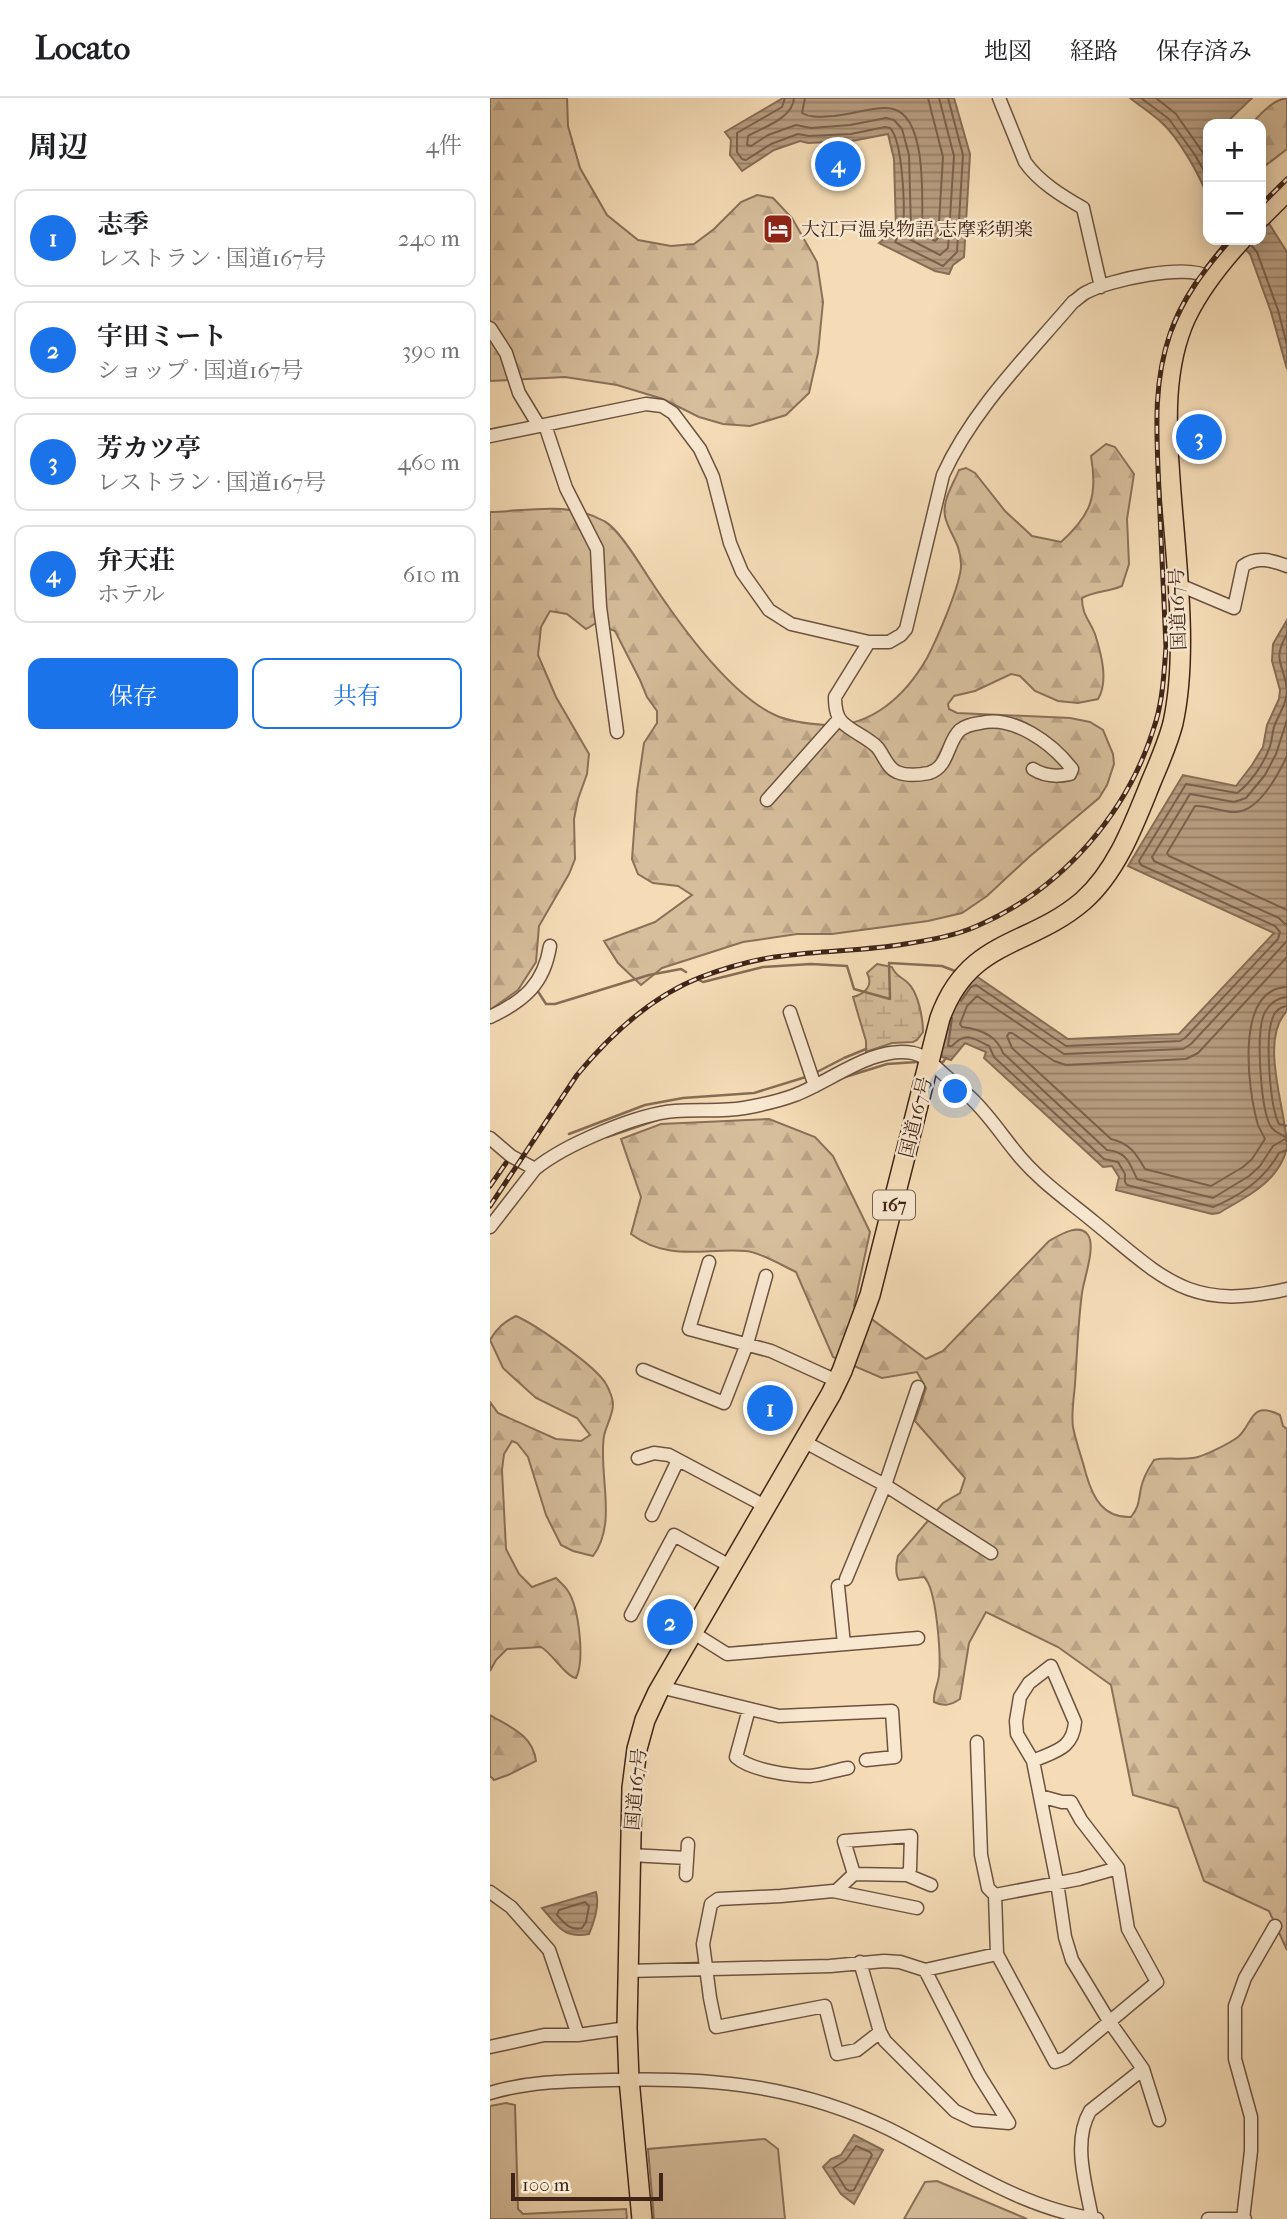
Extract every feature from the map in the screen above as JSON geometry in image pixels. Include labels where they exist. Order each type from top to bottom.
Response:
[{"type":"highway","name":"国道167号","points":[[642,2219],[629,2079],[627,1971],[632,1788],[637,1749],[645,1720],[660,1687],[837,1381],[870,1295],[945,1003],[964,974],[985,957],[1054,921],[1084,900],[1098,885],[1131,831],[1166,746],[1173,724],[1179,672],[1177,584],[1167,441],[1168,392],[1174,353],[1185,319],[1208,277],[1236,245]]},
{"type":"street","points":[[999,98],[1025,162],[1031,170],[1083,208],[1101,287]]},
{"type":"street","points":[[490,436],[646,404],[662,406],[673,412],[700,449],[713,477],[730,543],[742,572],[769,610],[791,624],[869,642],[889,642],[906,629],[943,475],[954,452],[971,424],[1073,302],[1087,291],[1148,274],[1194,272],[1208,277]]},
{"type":"street","points":[[490,328],[506,353],[519,393],[542,425],[566,488],[597,549],[600,607],[617,732]]},
{"type":"street","points":[[1177,584],[1234,608],[1243,566],[1249,562],[1266,560],[1287,566]]},
{"type":"street","points":[[869,642],[835,697],[839,719],[877,747],[891,768],[898,773],[914,775],[933,772],[944,760],[957,733],[963,727],[984,721],[1012,724],[1031,733],[1072,769],[1070,774],[1065,775],[1046,775],[1033,769]]},
{"type":"street","points":[[768,800],[839,719]]},
{"type":"street","points":[[490,1017],[507,1009],[540,981],[550,946]]},
{"type":"street","points":[[790,1012],[813,1079]]},
{"type":"street","points":[[490,1227],[535,1169],[560,1151],[615,1127],[673,1111],[756,1106],[796,1095],[813,1079],[860,1063],[887,1054],[914,1053],[929,1061],[974,1101],[1040,1178],[1163,1277],[1190,1290],[1223,1297],[1287,1289]]},
{"type":"street","points":[[490,1138],[511,1156],[535,1169]]},
{"type":"street","points":[[709,1262],[689,1329],[771,1351],[837,1381]]},
{"type":"street","points":[[643,1370],[724,1404],[747,1344],[766,1276]]},
{"type":"street","points":[[844,1644],[842,1583],[885,1485],[918,1387]]},
{"type":"street","points":[[803,1441],[885,1485],[991,1553]]},
{"type":"street","points":[[638,1458],[662,1453],[765,1506]]},
{"type":"street","points":[[652,1515],[678,1460]]},
{"type":"street","points":[[631,1615],[674,1535],[730,1566]]},
{"type":"street","points":[[692,1632],[727,1654],[918,1638]]},
{"type":"street","points":[[1033,1761],[1064,1747],[1072,1739],[1074,1732],[1075,1722],[1051,1666],[1028,1683],[1020,1697],[1016,1721],[1017,1734],[1033,1761],[1065,1937],[1072,1960],[1109,2021],[1143,2069],[1159,2120]]},
{"type":"street","points":[[660,1687],[779,1716],[892,1711],[895,1757],[866,1760]]},
{"type":"street","points":[[749,1709],[736,1757],[742,1762],[775,1772],[811,1776],[848,1768]]},
{"type":"street","points":[[977,1742],[981,1855],[988,1888],[995,1895],[997,1954],[1055,2062],[1066,2059],[1157,1982],[1128,1930],[1118,1868],[1071,1802],[1040,1797]]},
{"type":"street","points":[[854,1874],[844,1841],[911,1836],[910,1869],[907,1875]]},
{"type":"street","points":[[686,1875],[688,1844]]},
{"type":"street","points":[[630,1855],[687,1858]]},
{"type":"street","points":[[995,1895],[1118,1868]]},
{"type":"street","points":[[836,1891],[854,1874],[907,1875],[931,1885]]},
{"type":"street","points":[[880,2032],[858,2050],[837,2054],[825,2006],[716,2027],[710,1998],[704,1936],[711,1904],[715,1901],[836,1891],[917,1908]]},
{"type":"street","points":[[490,1892],[510,1907],[549,1950],[578,2035]]},
{"type":"street","points":[[1208,2219],[1244,2219],[1251,2151],[1251,2117],[1235,2059],[1236,2006],[1245,1978],[1275,1927]]},
{"type":"street","points":[[627,1971],[830,1966],[860,1962],[900,1962],[925,1970],[997,1954]]},
{"type":"street","points":[[860,1962],[880,2032],[886,2041],[955,2110],[974,2120],[1009,2123],[979,2075],[925,1970]]},
{"type":"street","points":[[490,2047],[544,2035],[578,2035],[627,2028]]},
{"type":"street","points":[[1092,2218],[1082,2156],[1084,2120],[1090,2111],[1143,2069]]},
{"type":"street","points":[[490,2093],[514,2086],[559,2081],[629,2079],[721,2081],[771,2089],[811,2098],[854,2113],[1009,2192],[1097,2219]]},
{"type":"green space","points":[[490,98],[567,98],[568,126],[580,168],[607,215],[638,240],[671,246],[694,244],[714,229],[741,202],[757,195],[773,198],[792,218],[817,262],[823,302],[818,353],[809,393],[786,415],[750,426],[723,424],[699,417],[663,399],[617,385],[565,377],[490,381]]},
{"type":"green space","points":[[1287,98],[1287,149],[1266,165],[1266,119],[1256,119],[1272,104]]},
{"type":"green space","points":[[1106,444],[1115,447],[1134,474],[1127,519],[1129,564],[1122,586],[1082,598],[1103,667],[1103,684],[1098,699],[1078,703],[1058,701],[1035,691],[1020,676],[1011,674],[975,691],[954,696],[948,704],[949,709],[957,713],[1070,718],[1090,722],[1103,730],[1113,754],[1114,764],[1099,798],[987,896],[962,913],[928,921],[832,934],[797,934],[743,942],[662,968],[641,985],[618,963],[604,941],[655,922],[692,895],[678,886],[653,883],[638,874],[632,859],[644,743],[657,723],[657,711],[647,697],[615,631],[596,623],[586,629],[567,614],[550,611],[541,627],[538,655],[556,697],[589,754],[587,774],[574,819],[575,859],[539,926],[536,962],[518,990],[490,1010],[490,512],[562,509],[604,521],[627,545],[687,632],[739,690],[775,715],[793,721],[842,724],[872,715],[898,696],[918,672],[936,639],[960,573],[959,551],[945,514],[948,494],[959,470],[966,468],[975,473],[1005,511],[1032,536],[1061,542],[1086,513],[1093,483],[1091,456]]},
{"type":"green space","points":[[877,964],[892,967],[912,987],[919,1006],[923,1032],[913,1042],[892,1043],[866,1052],[866,1041],[853,997],[867,988],[867,973]]},
{"type":"green space","points":[[769,1119],[815,1137],[833,1156],[870,1232],[854,1306],[926,1359],[943,1351],[1049,1241],[1074,1230],[1084,1231],[1088,1235],[1091,1247],[1081,1304],[1072,1422],[1089,1483],[1106,1510],[1131,1517],[1137,1506],[1144,1477],[1154,1460],[1188,1459],[1203,1455],[1238,1437],[1257,1412],[1263,1410],[1280,1415],[1283,1426],[1287,1429],[1287,1950],[1269,1911],[1204,1881],[1178,1808],[1133,1795],[1111,1685],[1058,1647],[986,1612],[969,1643],[960,1699],[947,1705],[934,1702],[939,1675],[939,1653],[932,1595],[924,1577],[899,1580],[897,1562],[898,1556],[943,1503],[960,1493],[965,1478],[915,1421],[926,1388],[917,1372],[882,1378],[833,1357],[796,1272],[746,1251],[673,1251],[645,1243],[631,1234],[641,1197],[621,1139],[661,1124]]},
{"type":"green space","points":[[516,1316],[551,1337],[591,1367],[606,1384],[613,1402],[603,1451],[606,1514],[600,1543],[593,1556],[561,1545],[546,1515],[528,1457],[517,1443],[512,1441],[504,1454],[502,1470],[506,1549],[519,1574],[532,1587],[556,1578],[568,1591],[580,1634],[579,1670],[576,1678],[541,1647],[507,1649],[490,1671],[490,1402],[498,1413],[556,1439],[581,1441],[590,1435],[577,1418],[536,1398],[503,1368],[490,1340],[501,1326]]},
{"type":"green space","points":[[490,1715],[525,1738],[536,1761],[494,1780],[490,1776]]},
{"type":"green space","points":[[506,2103],[515,2105],[518,2209],[523,2214],[626,2209],[627,2219],[490,2219],[490,2106]]},
{"type":"green space","points":[[765,2139],[778,2149],[785,2219],[654,2219],[648,2149]]},
{"type":"green space","points":[[937,2181],[1027,2219],[904,2219],[925,2182]]},
{"type":"water","points":[[783,98],[954,98],[970,154],[964,257],[953,265],[949,274],[935,271],[879,243],[896,229],[894,159],[888,134],[852,141],[800,141],[774,150],[742,171],[730,155],[731,140],[725,132]]},
{"type":"water","points":[[1130,98],[1252,98],[1230,119],[1203,119],[1203,186],[1175,137],[1161,122]]},
{"type":"water","points":[[1266,219],[1287,252],[1287,369],[1271,312],[1250,254],[1241,245],[1266,245]]},
{"type":"water","points":[[1287,620],[1287,1011],[1279,1024],[1274,1058],[1287,1147],[1275,1173],[1266,1182],[1240,1201],[1212,1214],[1116,1190],[1119,1177],[1112,1166],[1103,1167],[984,1058],[986,1052],[965,1043],[951,1060],[942,1057],[942,1035],[950,1014],[973,974],[1068,1039],[1179,1034],[1274,933],[1128,866],[1183,775],[1236,786],[1252,765],[1263,747],[1267,725],[1279,699],[1280,690],[1272,661],[1273,644]]},
{"type":"water","points":[[596,1892],[597,1908],[589,1934],[573,1934],[561,1929],[542,1908]]},
{"type":"water","points":[[854,2135],[883,2150],[854,2204],[841,2194],[823,2167],[831,2159],[841,2155]]},
{"type":"waterway","points":[[699,980],[703,982],[763,967],[811,964],[847,966],[854,989],[890,999],[889,963],[942,966],[955,971]]},
{"type":"waterway","points":[[535,990],[546,1004],[555,1004],[649,975],[681,969],[686,972]]},
{"type":"waterway","points":[[815,1073],[866,1049]]},
{"type":"waterway","points":[[937,1063],[946,1058]]},
{"type":"waterway","points":[[842,1078],[887,1064],[917,1062]]},
{"type":"waterway","points":[[569,1134],[645,1105],[683,1098],[754,1093],[809,1076]]},
{"type":"waterway","points":[[607,1137],[657,1120]]},
{"type":"railway","points":[[1266,200],[1287,179]]},
{"type":"railway","points":[[490,1206],[577,1075],[618,1031],[666,995],[701,977],[752,961],[890,946],[942,937],[977,926],[1038,891],[1065,869],[1111,816],[1144,754],[1156,721],[1163,684],[1166,647],[1157,432],[1160,373],[1175,321],[1203,273],[1226,245]]},
{"type":"railway","points":[[490,1186],[506,1163]]},
{"type":"place","name":"弁天荘","points":[[838,164]]},
{"type":"place","name":"大江戸温泉物語 志摩彩朝楽","points":[[778,229]]},
{"type":"place","name":"芳カツ亭","points":[[1199,437]]},
{"type":"place","name":"志季","points":[[770,1408]]},
{"type":"place","name":"宇田ミート","points":[[670,1622]]}]
